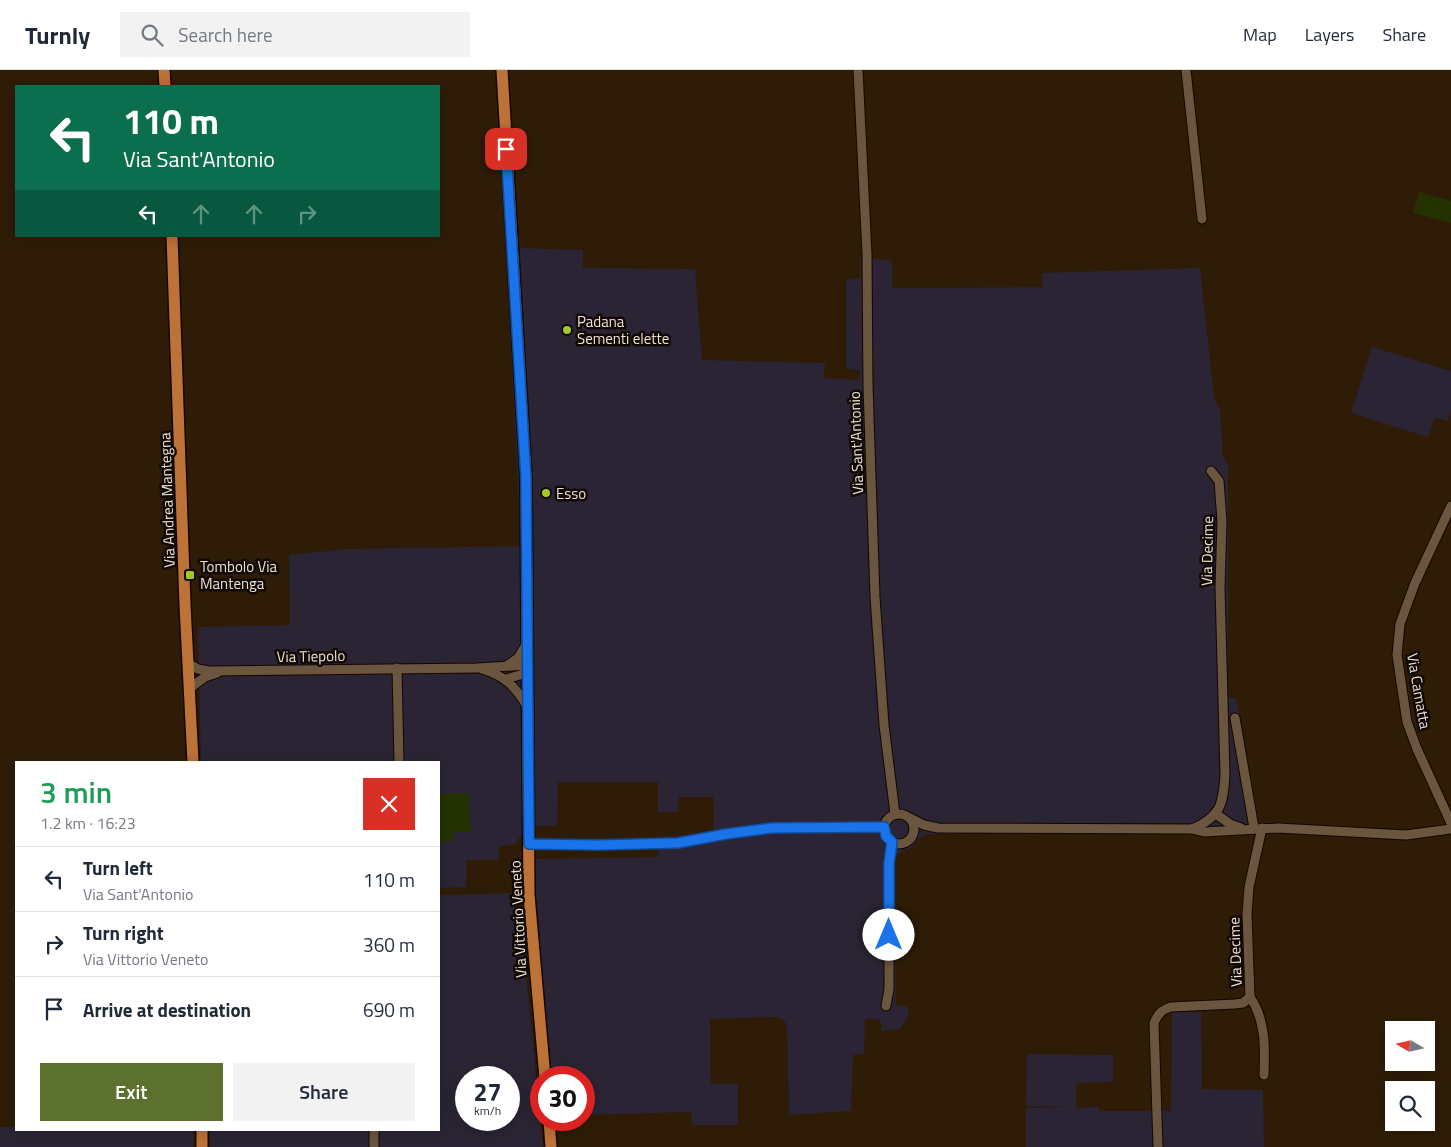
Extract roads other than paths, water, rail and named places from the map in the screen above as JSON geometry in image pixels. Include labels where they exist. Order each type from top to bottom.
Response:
[{"type":"main road","points":[[164,70],[165,85]]},
{"type":"main road","name":"Via Vittorio Veneto","points":[[502,70],[526,478],[529,895],[544,1066]]},
{"type":"main road","name":"Via Andrea Mantegna","points":[[172,237],[185,605],[192,670],[190,688],[193,761]]},
{"type":"main road","points":[[202,1131],[202,1147]]},
{"type":"main road","points":[[550,1131],[551,1147]]},
{"type":"street","name":"Via Sant'Antonio","points":[[858,70],[867,254],[868,386],[875,597],[884,725],[895,814]]},
{"type":"street","points":[[1186,70],[1202,219]]},
{"type":"street","name":"Via Decime","points":[[1211,471],[1219,481],[1222,521],[1220,588],[1225,775],[1224,795],[1214,816]]},
{"type":"street","name":"Via Camatta","points":[[1451,506],[1415,583],[1400,624],[1398,655],[1407,722],[1417,749],[1451,822]]},
{"type":"street","points":[[508,665],[518,658],[528,642]]},
{"type":"street","name":"Via Tiepolo","points":[[192,670],[477,668],[508,665],[527,669]]},
{"type":"street","points":[[397,668],[399,761]]},
{"type":"street","name":"Via Tiepolo","points":[[477,668],[506,679]]},
{"type":"street","points":[[527,669],[506,679],[527,706]]},
{"type":"street","points":[[192,670],[205,677]]},
{"type":"street","name":"Via Tiepolo","points":[[190,688],[205,677],[225,670]]},
{"type":"street","points":[[1235,718],[1258,828]]},
{"type":"street","points":[[938,828],[924,825],[904,815],[895,814],[889,818],[884,827],[886,836],[892,842],[902,844],[923,831],[938,828],[1192,829],[1204,832],[1258,828],[1406,835],[1451,829]]},
{"type":"street","points":[[1192,829],[1214,816]]},
{"type":"street","points":[[1214,816],[1243,829]]},
{"type":"street","points":[[1214,816],[1222,831]]},
{"type":"street","points":[[910,818],[914,825],[912,837]]},
{"type":"street","points":[[529,844],[678,843],[771,828],[884,827]]},
{"type":"street","name":"Via Decime","points":[[1158,1147],[1154,1023],[1158,1015],[1163,1010],[1171,1008],[1243,1003],[1250,997],[1247,914],[1258,828]]},
{"type":"street","points":[[886,1006],[889,990],[889,863],[892,842]]},
{"type":"street","points":[[1250,997],[1255,1004],[1262,1026],[1265,1045],[1264,1075]]},
{"type":"street","points":[[374,1131],[374,1147]]},
{"type":"place","name":"Padana Sementi elette","points":[[567,330]]},
{"type":"place","name":"Esso","points":[[546,493]]},
{"type":"place","name":"Tombolo Via Mantenga","points":[[190,575]]}]
